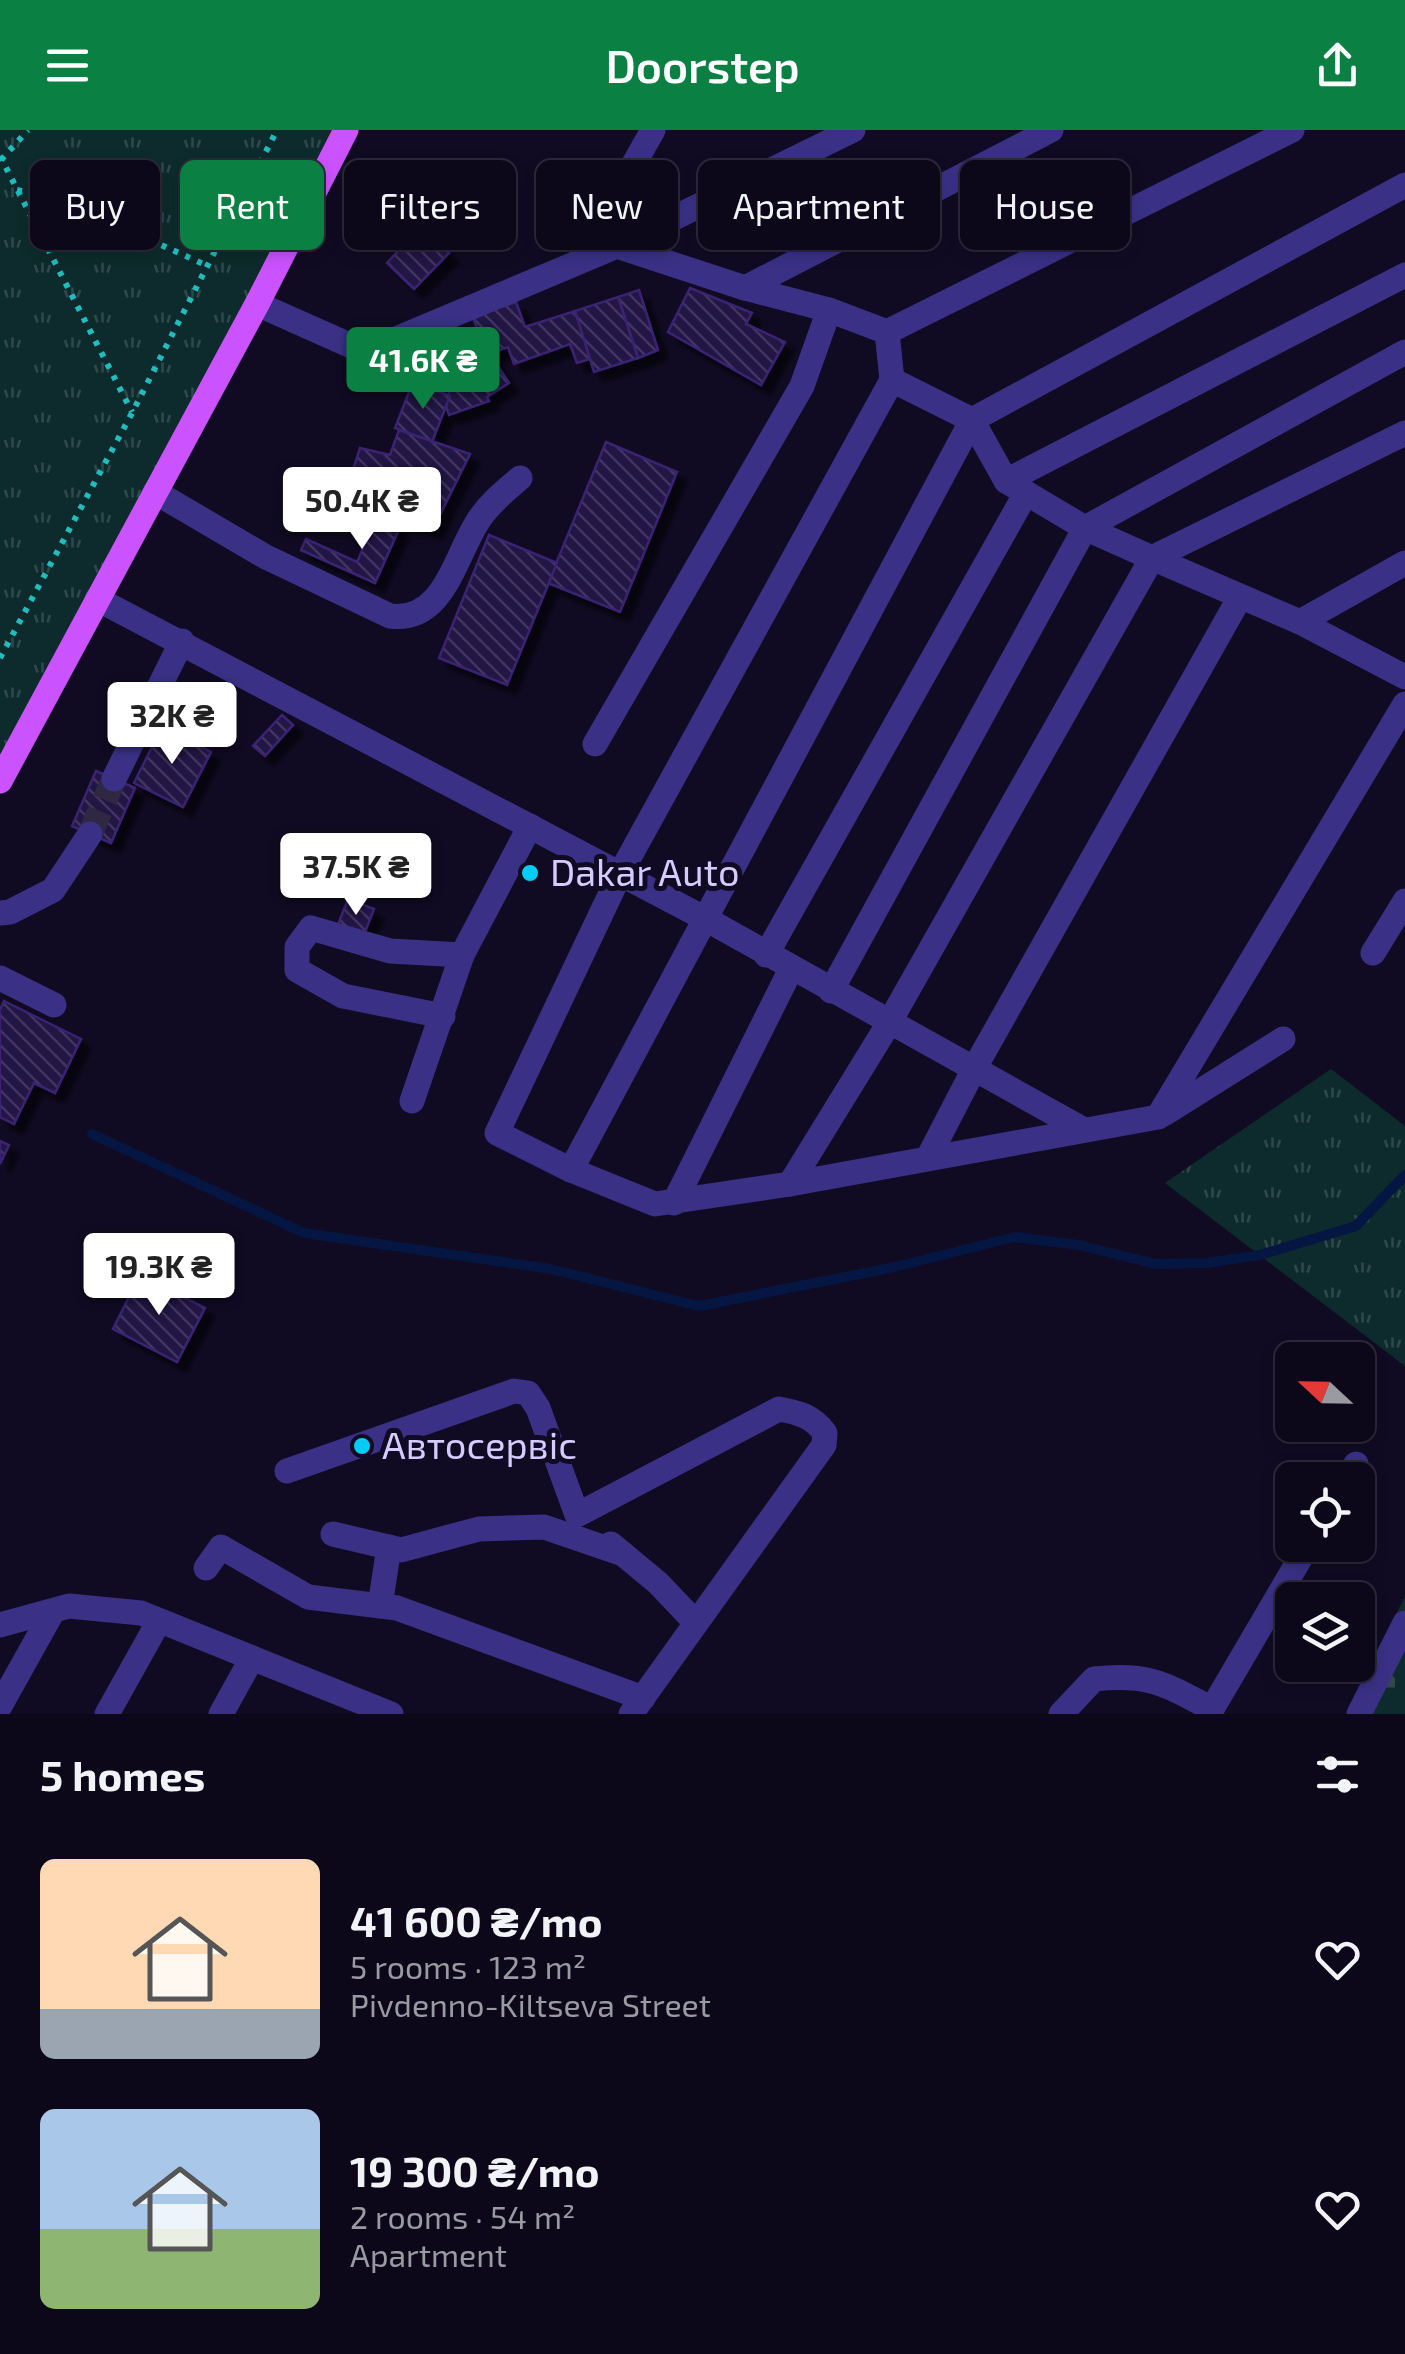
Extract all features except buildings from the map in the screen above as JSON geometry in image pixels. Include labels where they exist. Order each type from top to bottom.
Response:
[{"type":"main road","points":[[0,781],[257,304],[346,130]]},
{"type":"lane","points":[[636,160],[652,130]]},
{"type":"lane","points":[[678,216],[854,130]]},
{"type":"lane","points":[[745,288],[1051,130]]},
{"type":"lane","points":[[629,250],[745,288],[829,310],[888,332],[1292,130]]},
{"type":"lane","points":[[571,1170],[972,420],[1405,185]]},
{"type":"lane","points":[[257,304],[365,352],[607,250]]},
{"type":"lane","points":[[766,955],[1016,487],[1405,275]]},
{"type":"lane","points":[[595,744],[802,386],[829,310]]},
{"type":"lane","points":[[888,332],[892,380],[620,874],[497,1134],[571,1170],[656,1204],[674,1203],[1158,1117],[1283,1040]]},
{"type":"lane","points":[[830,991],[1085,528],[1405,352]]},
{"type":"lane","points":[[892,380],[972,420],[1016,487],[1085,528],[1300,622],[1405,677]]},
{"type":"lane","points":[[790,1184],[889,1023],[1152,558],[1405,433]]},
{"type":"lane","points":[[155,492],[266,557],[390,616],[408,618],[422,612],[437,598],[480,518],[520,478]]},
{"type":"lane","points":[[1300,622],[1405,563]]},
{"type":"lane","points":[[928,1158],[1240,597]]},
{"type":"lane","points":[[98,599],[704,918],[1084,1130]]},
{"type":"lane","points":[[114,779],[182,641]]},
{"type":"lane","points":[[1158,1117],[1405,704]]},
{"type":"lane","points":[[412,1101],[462,955],[530,826]]},
{"type":"lane","points":[[0,913],[10,912],[53,890],[90,834]]},
{"type":"lane","points":[[1373,953],[1405,901]]},
{"type":"lane","points":[[443,1016],[343,996],[298,970],[297,947],[311,928],[390,951],[462,955]]},
{"type":"lane","points":[[674,1203],[791,969]]},
{"type":"lane","points":[[0,978],[54,1005]]},
{"type":"lane","points":[[287,1471],[514,1392],[528,1393],[538,1408],[577,1515],[658,1584],[696,1623]]},
{"type":"lane","points":[[206,1568],[221,1546],[308,1597],[397,1608],[637,1706],[824,1445],[825,1433],[806,1415],[779,1409],[577,1515],[544,1526],[479,1529],[401,1550],[333,1534]]},
{"type":"lane","points":[[544,1526],[622,1554]]},
{"type":"lane","points":[[380,1606],[389,1547]]},
{"type":"lane","points":[[1061,1714],[1094,1679],[1124,1676],[1159,1680],[1210,1712],[1298,1562]]},
{"type":"lane","points":[[0,1625],[68,1606],[140,1614],[252,1658],[339,1705],[391,1714]]},
{"type":"lane","points":[[0,1706],[52,1611]]},
{"type":"lane","points":[[107,1714],[159,1621]]},
{"type":"lane","points":[[1359,1714],[1405,1623]]},
{"type":"lane","points":[[221,1714],[252,1658]]},
{"type":"path","points":[[28,130],[0,159],[132,414]]},
{"type":"path","points":[[0,658],[132,414],[276,130]]},
{"type":"path","points":[[16,190],[92,210],[208,266]]},
{"type":"green space","points":[[0,130],[344,130],[324,168],[324,160],[180,160],[180,250],[280,250],[0,779]]},
{"type":"green space","points":[[1331,1069],[1405,1126],[1405,1366],[1375,1342],[1165,1183]]},
{"type":"green space","points":[[1405,1596],[1405,1714],[1347,1714],[1363,1682],[1375,1682],[1375,1657]]},
{"type":"waterway","points":[[92,1134],[304,1233],[551,1269],[699,1306],[895,1267],[1015,1237],[1079,1245],[1156,1264],[1207,1263],[1260,1255],[1356,1226],[1405,1175]]},
{"type":"tunnel","points":[[90,834],[114,779]]},
{"type":"place","name":"Dakar Auto","points":[[530,873]]},
{"type":"place","name":"Автосервіс","points":[[362,1446]]}]
